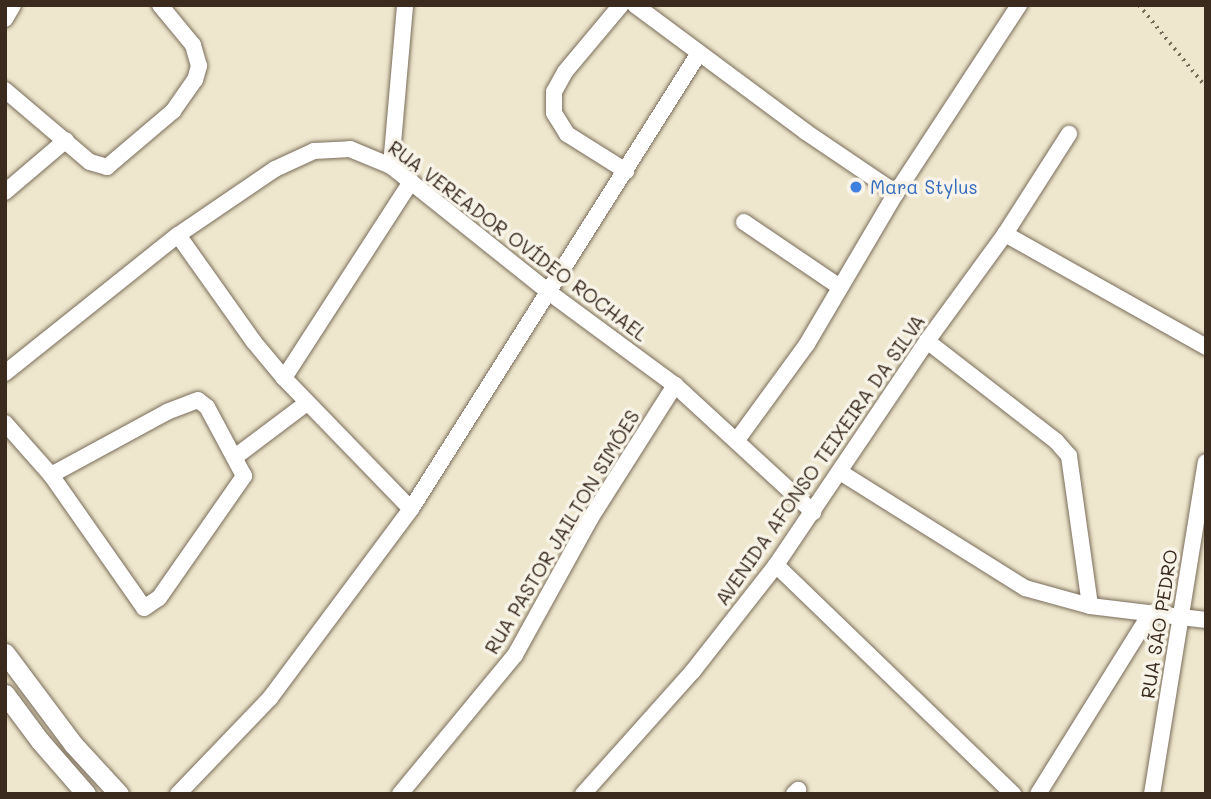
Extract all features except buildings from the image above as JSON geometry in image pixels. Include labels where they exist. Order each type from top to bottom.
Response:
[{"type":"street","points":[[5,19],[13,5]]},
{"type":"street","points":[[5,90],[95,166],[107,167],[173,111],[195,80],[199,66],[194,45],[160,5]]},
{"type":"street","points":[[391,166],[405,5]]},
{"type":"street","points":[[621,5],[565,72],[554,92],[554,113],[567,134],[626,171]]},
{"type":"street","points":[[635,5],[896,193]]},
{"type":"street","points":[[737,440],[807,344],[896,193],[1019,5]]},
{"type":"street","points":[[178,794],[270,698],[411,509],[550,293],[699,52]]},
{"type":"street","name":"AVENIDA AFONSO TEIXEIRA DA SILVA","points":[[583,794],[693,671],[776,565],[927,341],[1005,234],[1069,134]]},
{"type":"street","points":[[5,192],[66,140]]},
{"type":"street","name":"RUA VEREADOR OVÍDEO ROCHAEL","points":[[5,373],[178,235],[275,169],[314,151],[350,149],[391,166],[550,293],[675,385],[813,512]]},
{"type":"street","points":[[284,378],[411,182]]},
{"type":"street","points":[[744,222],[840,287]]},
{"type":"street","points":[[1005,234],[1206,347]]},
{"type":"street","points":[[178,235],[254,342],[284,378],[411,509]]},
{"type":"street","points":[[927,341],[1056,441],[1069,456],[1090,607]]},
{"type":"street","name":"RUA PASTOR JAILTON SIMÕES","points":[[400,794],[515,655],[590,519],[675,385]]},
{"type":"street","points":[[5,423],[51,475],[137,601],[148,607],[159,598],[239,485],[243,473],[207,407],[198,400],[167,412],[51,475]]},
{"type":"street","points":[[235,457],[307,403]]},
{"type":"street","name":"RUA SÃO PEDRO","points":[[1152,794],[1206,462]]},
{"type":"street","points":[[840,472],[1009,579],[1048,596],[1090,607],[1149,616],[1206,620]]},
{"type":"street","points":[[776,565],[1013,794]]},
{"type":"street","points":[[1038,794],[1149,616]]},
{"type":"street","points":[[5,653],[73,744],[119,794]]},
{"type":"street","points":[[5,694],[40,741],[86,794]]},
{"type":"path","points":[[1139,5],[1206,87]]},
{"type":"place","name":"Mara Stylus","points":[[856,187]]}]
